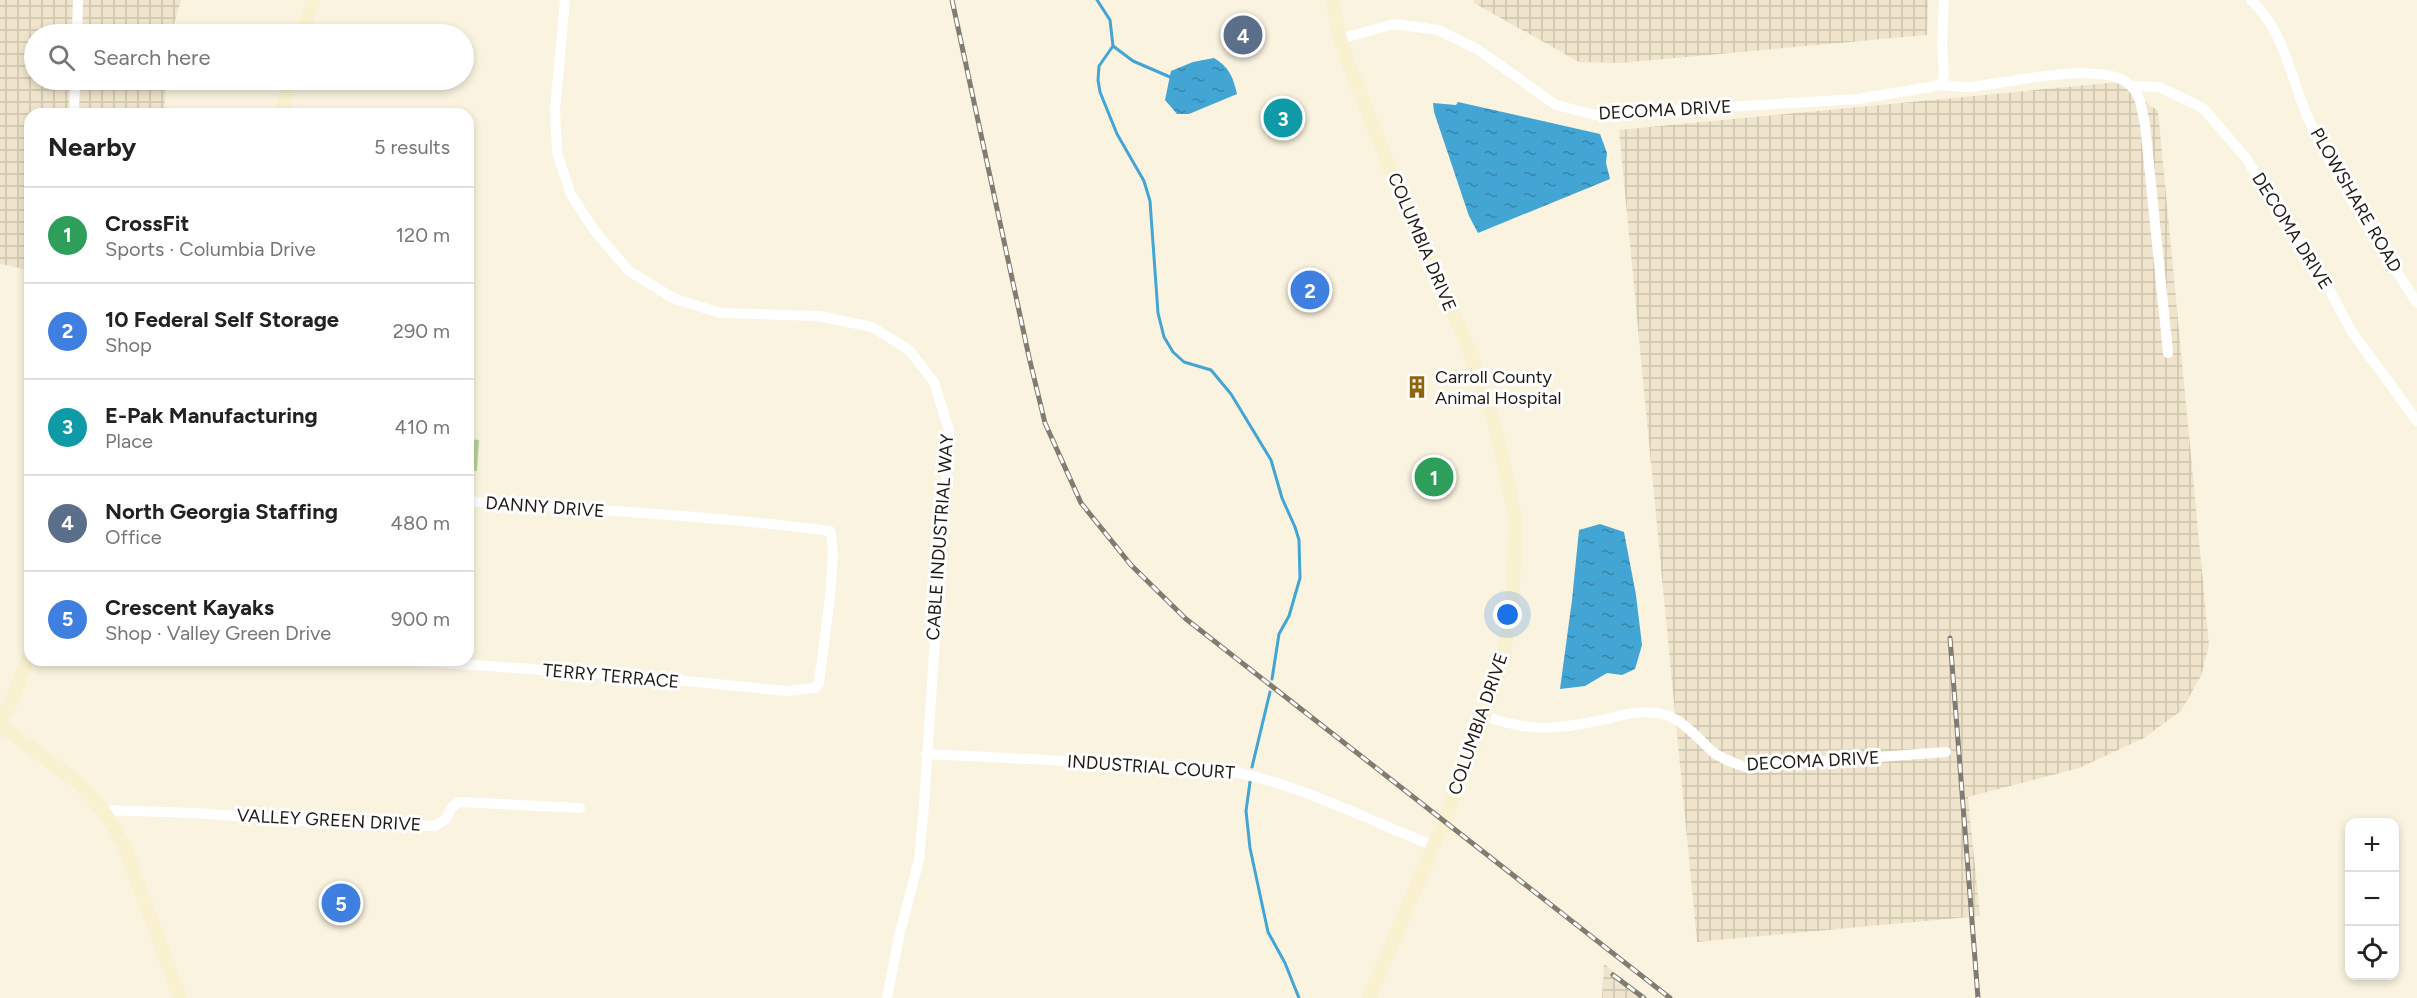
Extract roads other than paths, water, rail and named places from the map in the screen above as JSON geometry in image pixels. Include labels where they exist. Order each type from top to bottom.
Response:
[{"type":"main road","points":[[305,24],[313,0]]},
{"type":"main road","name":"COLUMBIA DRIVE","points":[[1332,0],[1340,39],[1397,186],[1469,349],[1495,425],[1516,520],[1513,589],[1504,657],[1434,846],[1369,998]]},
{"type":"main road","points":[[283,108],[287,90]]},
{"type":"main road","points":[[25,666],[0,723],[75,780],[103,810],[124,846],[180,998]]},
{"type":"street","points":[[77,24],[78,0]]},
{"type":"street","name":"CABLE INDUSTRIAL WAY","points":[[565,0],[555,110],[557,153],[571,195],[594,230],[629,271],[674,298],[720,313],[819,316],[872,327],[909,350],[934,382],[949,430],[920,860],[899,936],[887,998]]},
{"type":"street","points":[[1942,85],[1944,0]]},
{"type":"street","name":"PLOWSHARE ROAD","points":[[2251,0],[2265,13],[2283,46],[2310,121],[2362,219],[2417,303]]},
{"type":"street","name":"DECOMA DRIVE","points":[[1340,39],[1394,24],[1438,30],[1477,49],[1556,105],[1595,116],[1858,99],[1942,85],[1970,87],[2074,73],[2120,78],[2132,86],[2159,87],[2203,108],[2246,158],[2278,211],[2316,265],[2352,332],[2417,421]]},
{"type":"street","points":[[2132,86],[2140,101],[2145,124],[2168,353]]},
{"type":"street","points":[[74,108],[75,90]]},
{"type":"street","name":"DANNY DRIVE","points":[[474,501],[801,526],[830,531],[833,549],[819,683]]},
{"type":"street","name":"TERRY TERRACE","points":[[474,665],[646,677],[787,691],[815,688],[819,683]]},
{"type":"street","name":"DECOMA DRIVE","points":[[1484,716],[1529,728],[1548,729],[1629,714],[1656,712],[1673,717],[1729,762],[1746,767],[1946,752]]},
{"type":"street","name":"INDUSTRIAL COURT","points":[[926,754],[1210,768],[1245,773],[1285,786],[1434,846]]},
{"type":"street","name":"VALLEY GREEN DRIVE","points":[[103,810],[195,813],[358,825],[435,826],[446,819],[452,807],[459,802],[580,808]]},
{"type":"water","points":[[1214,58],[1230,73],[1237,94],[1189,114],[1177,114],[1165,100],[1171,71],[1193,62]]},
{"type":"water","points":[[1458,102],[1600,134],[1607,153],[1606,163],[1610,179],[1478,233],[1469,216],[1434,112],[1433,103],[1456,105]]},
{"type":"water","points":[[1600,524],[1624,532],[1636,595],[1642,645],[1635,669],[1622,675],[1607,673],[1585,686],[1560,689],[1579,530]]},
{"type":"waterway","points":[[1097,0],[1110,20],[1113,46],[1099,66],[1100,92],[1117,134],[1144,181],[1150,201],[1158,313],[1164,337],[1173,352],[1184,362],[1211,370],[1231,394],[1271,460],[1282,498],[1299,540],[1300,578],[1289,616],[1279,634],[1272,679]]},
{"type":"waterway","points":[[1113,46],[1133,61],[1170,77]]},
{"type":"waterway","points":[[1252,767],[1270,692]]},
{"type":"waterway","points":[[1250,782],[1246,811],[1250,848],[1268,932],[1285,963],[1299,998]]},
{"type":"railway","points":[[952,0],[1045,423],[1081,503],[1131,565],[1186,619],[1670,998]]},
{"type":"railway","points":[[1950,638],[1978,998]]},
{"type":"railway","points":[[1613,975],[1644,998]]},
{"type":"place","name":"North Georgia Staffing","points":[[1243,35]]},
{"type":"place","name":"E-Pak Manufacturing","points":[[1283,118]]},
{"type":"place","name":"10 Federal Self Storage","points":[[1310,290]]},
{"type":"place","name":"Carroll County Animal Hospital","points":[[1417,387]]},
{"type":"place","name":"CrossFit","points":[[1434,477]]},
{"type":"place","name":"Crescent Kayaks","points":[[341,903]]}]
